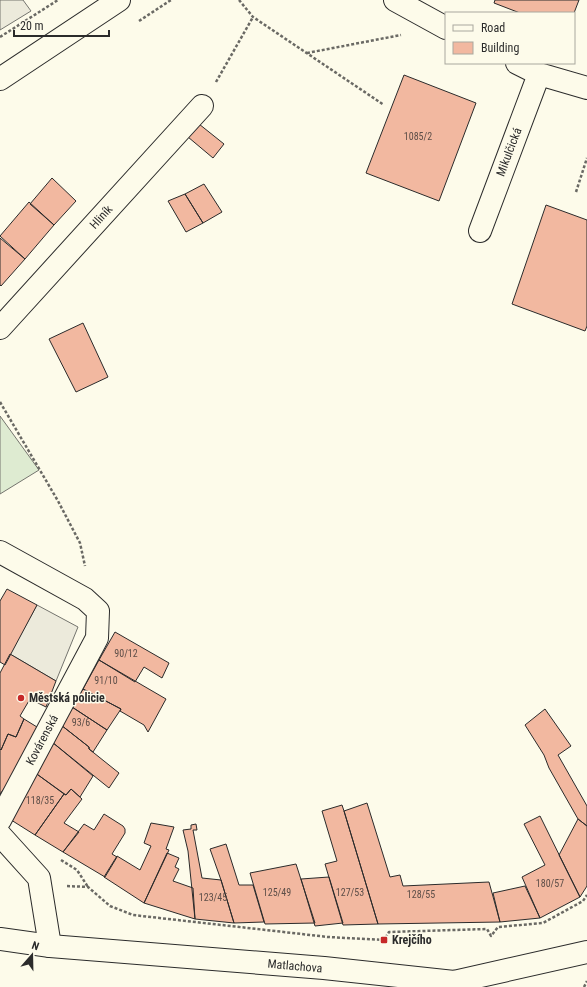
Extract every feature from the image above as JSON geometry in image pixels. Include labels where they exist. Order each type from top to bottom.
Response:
[{"type":"street","points":[[0,79],[119,0]]},
{"type":"street","points":[[395,0],[444,28]]},
{"type":"street","points":[[519,64],[539,74],[587,88]]},
{"type":"street","name":"Mikulčická","points":[[480,231],[539,74]]},
{"type":"street","name":"Hliník","points":[[0,328],[202,106]]},
{"type":"street","name":"Kovárenská","points":[[0,552],[85,599],[98,611],[96,638],[0,820]]},
{"type":"street","points":[[0,835],[39,878],[50,946]]},
{"type":"street","name":"Matlachova","points":[[0,939],[50,946],[317,968],[454,982],[587,952]]},
{"type":"path","points":[[0,37],[58,0]]},
{"type":"path","points":[[139,21],[171,0]]},
{"type":"path","points":[[239,0],[253,17],[384,105]]},
{"type":"path","points":[[202,106],[253,17]]},
{"type":"path","points":[[307,53],[444,28]]},
{"type":"path","points":[[576,192],[587,158]]},
{"type":"path","points":[[0,402],[58,501],[80,543],[86,570],[85,599]]},
{"type":"path","points":[[40,884],[88,887],[110,906],[133,915],[328,937],[384,940],[389,932],[487,929],[490,936],[498,927],[543,923],[583,901],[587,895]]},
{"type":"path","points":[[584,987],[587,981]]},
{"type":"green space","points":[[0,416],[39,470],[0,494]]},
{"type":"shaded area","points":[[0,0],[23,0],[31,11],[0,30]]},
{"type":"shaded area","points":[[37,605],[78,627],[56,681],[10,654]]},
{"type":"building","points":[[495,0],[579,0],[574,12],[517,12],[494,3]]},
{"type":"building","points":[[404,75],[476,103],[439,201],[366,173]]},
{"type":"building","points":[[199,124],[224,144],[213,158],[188,137]]},
{"type":"building","points":[[52,178],[76,201],[54,225],[30,204]]},
{"type":"building","points":[[204,184],[222,212],[203,223],[185,194]]},
{"type":"building","points":[[185,194],[203,223],[186,232],[168,201]]},
{"type":"building","points":[[29,202],[54,225],[25,259],[0,236]]},
{"type":"building","points":[[546,205],[587,220],[587,326],[585,331],[512,304]]},
{"type":"building","points":[[0,238],[25,259],[1,286],[0,285]]},
{"type":"building","points":[[83,323],[108,377],[76,392],[49,339]]},
{"type":"building","points":[[7,589],[37,605],[5,665],[0,662],[0,601]]},
{"type":"building","points":[[115,632],[169,663],[162,678],[144,667],[135,682],[99,660]]},
{"type":"building","points":[[10,654],[56,681],[46,707],[30,699],[20,716],[24,719],[16,737],[8,734],[1,750],[0,673]]},
{"type":"building","points":[[99,660],[166,699],[148,732],[144,725],[120,711],[121,709],[83,689]]},
{"type":"building","points":[[83,689],[121,709],[107,730],[72,707]]},
{"type":"building","points":[[72,707],[107,730],[93,752],[89,749],[89,747],[61,725]]},
{"type":"building","points":[[545,709],[571,746],[558,755],[587,806],[587,826],[578,819],[549,768],[544,755],[525,725]]},
{"type":"building","points":[[24,719],[37,727],[21,766],[0,794],[0,749],[1,750],[8,734],[16,737]]},
{"type":"building","points":[[61,725],[119,773],[109,788],[52,742]]},
{"type":"building","points":[[52,742],[93,776],[80,797],[71,789],[66,795],[34,772]]},
{"type":"building","points":[[34,772],[64,794],[35,835],[8,818]]},
{"type":"building","points":[[71,789],[82,799],[64,823],[79,832],[63,852],[35,835],[64,794],[66,795]]},
{"type":"building","points":[[367,803],[390,877],[400,875],[403,886],[489,882],[500,922],[378,924],[344,811]]},
{"type":"building","points":[[342,805],[378,924],[343,925],[325,864],[337,861],[322,811]]},
{"type":"building","points":[[104,814],[123,826],[125,829],[125,833],[112,854],[117,857],[105,877],[63,852],[84,824],[94,830]]},
{"type":"building","points":[[540,816],[580,897],[540,918],[522,877],[545,865],[524,824]]},
{"type":"building","points":[[578,819],[587,826],[587,886],[580,897],[559,855]]},
{"type":"building","points":[[151,823],[174,827],[166,849],[169,850],[144,903],[104,877],[117,856],[140,870],[151,846],[144,843]]},
{"type":"building","points":[[196,824],[197,830],[193,830],[202,878],[221,880],[234,923],[195,919],[188,851],[183,830],[191,829],[191,825]]},
{"type":"building","points":[[226,844],[239,885],[253,885],[264,922],[234,923],[210,849]]},
{"type":"building","points":[[167,853],[179,858],[175,867],[179,869],[173,881],[193,888],[195,919],[144,903]]},
{"type":"building","points":[[296,864],[315,923],[265,924],[250,873]]},
{"type":"building","points":[[329,877],[343,923],[315,926],[301,879]]},
{"type":"building","points":[[525,886],[540,918],[500,922],[493,893]]},
{"type":"place","name":"Městská policie","points":[[21,698]]},
{"type":"place","name":"Krejčího","points":[[384,940]]}]
